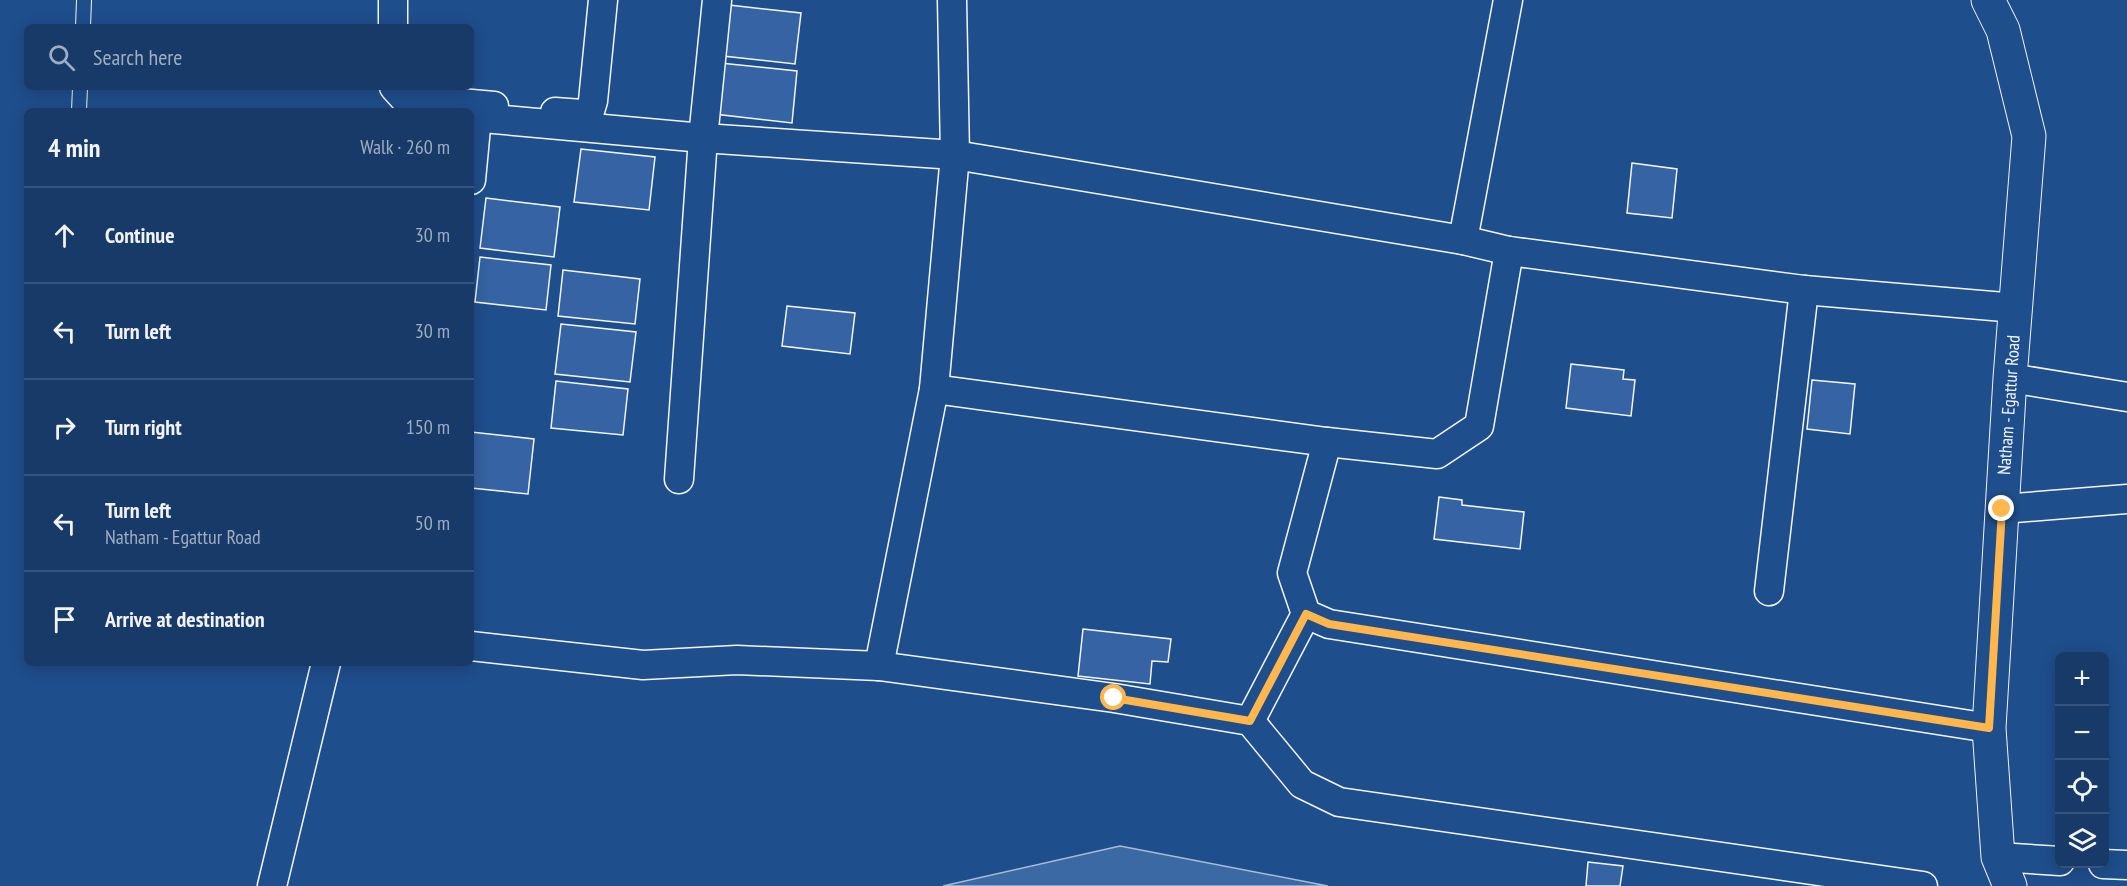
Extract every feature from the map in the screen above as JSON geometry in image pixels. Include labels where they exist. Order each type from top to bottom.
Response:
[{"type":"street","points":[[393,0],[393,24]]},
{"type":"street","points":[[397,90],[404,98],[582,114],[590,111],[593,101],[603,0]]},
{"type":"street","points":[[679,479],[703,138],[717,0]]},
{"type":"street","points":[[879,666],[934,388],[955,155],[952,0]]},
{"type":"street","points":[[1463,240],[1508,0]]},
{"type":"street","name":"Natham - Egattur Road","points":[[1988,0],[2003,30],[2029,136],[2010,378],[1989,728],[2004,872]]},
{"type":"street","points":[[474,117],[703,138],[955,155],[1463,240],[1509,251],[1804,290],[2016,308]]},
{"type":"street","points":[[934,388],[1327,442],[1437,454],[1479,426],[1509,251]]},
{"type":"street","points":[[1769,591],[1804,290]]},
{"type":"street","points":[[2010,378],[2127,397]]},
{"type":"street","points":[[1250,721],[1306,614],[1292,573],[1327,442]]},
{"type":"street","points":[[2002,509],[2127,499]]},
{"type":"street","points":[[1306,614],[1329,624],[1989,728]]},
{"type":"street","points":[[474,646],[643,665],[737,660],[879,666],[1114,698],[1250,721],[1302,784],[1339,802],[1923,886]]},
{"type":"street","points":[[272,886],[325,666]]},
{"type":"street","points":[[2004,872],[2055,862]]},
{"type":"street","points":[[2109,864],[2127,865]]},
{"type":"lane","points":[[83,24],[84,0]]},
{"type":"lane","points":[[79,108],[80,90]]},
{"type":"water","points":[[1120,846],[1328,886],[943,886]]},
{"type":"building","points":[[729,5],[801,13],[795,64],[723,56]]},
{"type":"building","points":[[720,63],[797,71],[792,123],[714,114]]},
{"type":"building","points":[[581,149],[655,157],[649,210],[574,202]]},
{"type":"building","points":[[1632,163],[1677,169],[1672,218],[1627,213]]},
{"type":"building","points":[[486,198],[560,207],[554,257],[480,248]]},
{"type":"building","points":[[480,257],[551,265],[546,310],[475,302]]},
{"type":"building","points":[[563,270],[640,279],[635,324],[558,316]]},
{"type":"building","points":[[787,306],[855,313],[850,354],[782,346]]},
{"type":"building","points":[[561,324],[636,332],[630,382],[555,374]]},
{"type":"building","points":[[1571,364],[1624,370],[1623,379],[1635,380],[1631,416],[1566,408]]},
{"type":"building","points":[[1812,380],[1855,384],[1850,434],[1807,429]]},
{"type":"building","points":[[556,381],[628,389],[623,435],[551,428]]},
{"type":"building","points":[[474,432],[534,439],[528,494],[474,488]]},
{"type":"building","points":[[1439,497],[1462,500],[1462,505],[1524,512],[1520,549],[1434,539]]},
{"type":"building","points":[[1083,629],[1171,639],[1168,662],[1152,661],[1150,684],[1078,676]]},
{"type":"building","points":[[1588,862],[1623,866],[1620,886],[1586,886]]},
{"type":"route","points":[[1114,698],[1250,721],[1306,614],[1329,624],[1989,728],[2002,509]]}]
